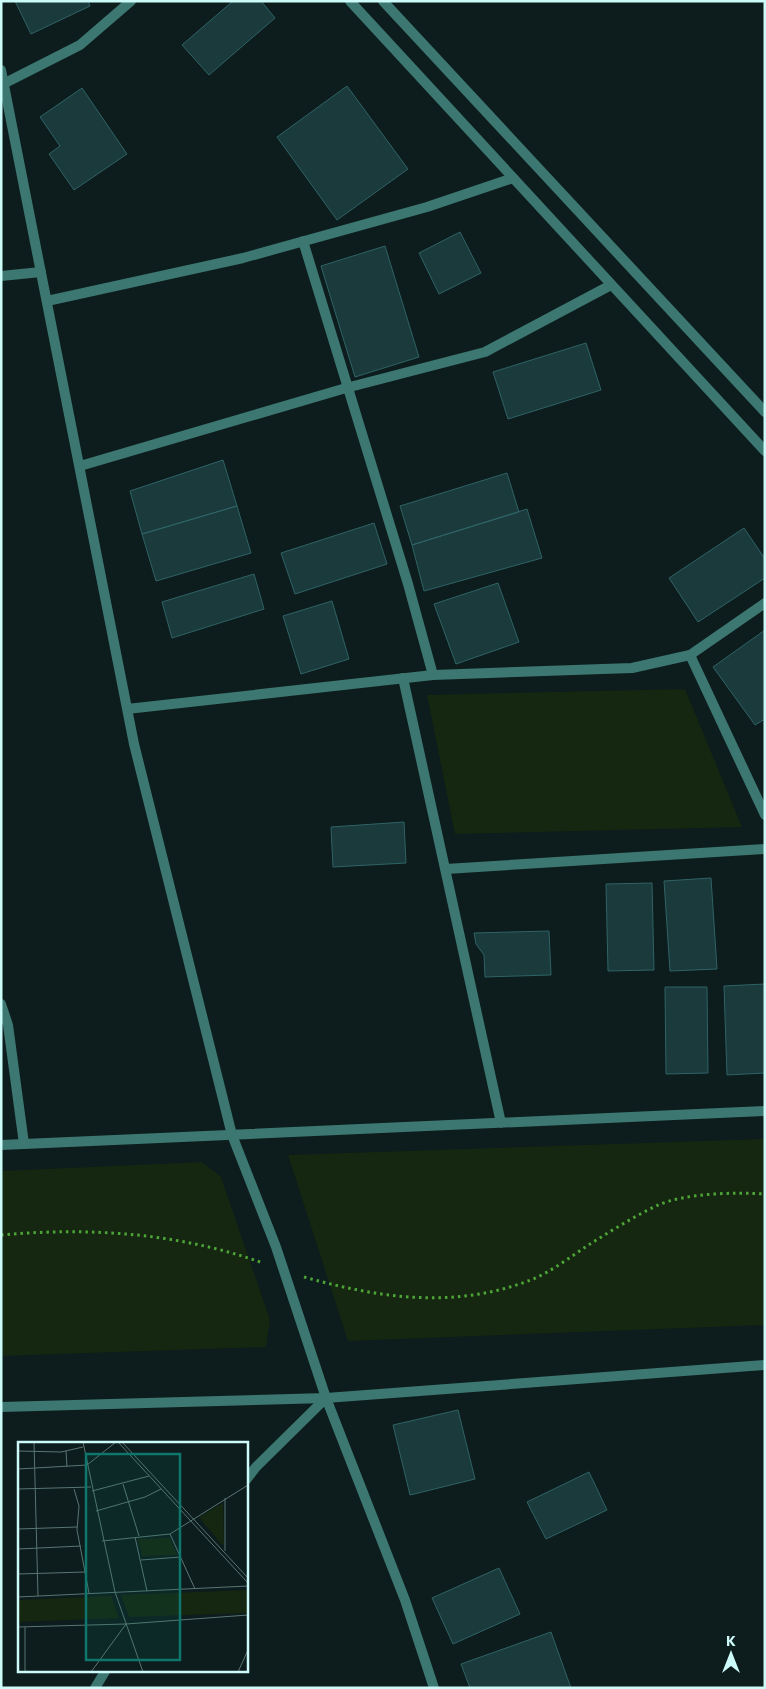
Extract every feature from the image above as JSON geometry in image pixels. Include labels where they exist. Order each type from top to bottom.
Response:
[{"type":"street","points":[[3,85],[80,45],[131,1]]},
{"type":"street","points":[[350,1],[765,451]]},
{"type":"street","points":[[384,1],[765,412]]},
{"type":"street","points":[[1,70],[127,709],[232,1135],[284,1271],[326,1398],[405,1600],[434,1688]]},
{"type":"street","points":[[47,301],[243,258],[427,207],[513,178]]},
{"type":"street","points":[[303,242],[346,388],[408,584],[433,675]]},
{"type":"street","points":[[1,276],[41,272]]},
{"type":"street","points":[[80,466],[346,388],[485,352],[611,285]]},
{"type":"street","points":[[127,709],[433,675],[632,668],[690,655],[765,603]]},
{"type":"street","points":[[690,655],[765,815]]},
{"type":"street","points":[[403,678],[500,1123]]},
{"type":"street","points":[[446,869],[765,849]]},
{"type":"street","points":[[1,1004],[8,1025],[24,1144]]},
{"type":"street","points":[[1,1145],[765,1111]]},
{"type":"street","points":[[1,1407],[326,1398],[765,1365]]},
{"type":"street","points":[[248,1477],[256,1467],[326,1398]]},
{"type":"street","points":[[95,1688],[105,1672]]},
{"type":"path","points":[[1,1235],[32,1232],[112,1232],[157,1236],[228,1250],[284,1271],[353,1291],[402,1298],[448,1298],[492,1293],[530,1281],[657,1206],[705,1195],[765,1194]]},
{"type":"green space","points":[[685,689],[742,827],[455,834],[427,695]]},
{"type":"green space","points":[[765,1139],[765,1325],[348,1341],[288,1155]]},
{"type":"green space","points":[[202,1162],[221,1177],[270,1320],[266,1347],[1,1356],[1,1171]]},
{"type":"building","points":[[15,1],[88,1],[90,6],[31,34]]},
{"type":"building","points":[[233,1],[261,1],[275,18],[209,75],[182,45]]},
{"type":"building","points":[[347,86],[408,169],[337,220],[277,137]]},
{"type":"building","points":[[82,88],[127,154],[74,190],[49,154],[60,146],[40,117]]},
{"type":"building","points":[[460,232],[481,273],[439,294],[419,253]]},
{"type":"building","points":[[385,246],[419,357],[355,377],[321,266]]},
{"type":"building","points":[[586,343],[601,390],[508,419],[493,372]]},
{"type":"building","points":[[223,460],[237,506],[142,534],[130,491]]},
{"type":"building","points":[[507,473],[519,512],[412,545],[400,506]]},
{"type":"building","points":[[237,506],[251,553],[156,581],[142,534]]},
{"type":"building","points":[[527,509],[542,558],[424,591],[412,545]]},
{"type":"building","points":[[374,523],[387,564],[295,594],[281,553]]},
{"type":"building","points":[[744,528],[765,559],[765,578],[698,622],[669,578]]},
{"type":"building","points":[[254,574],[264,609],[172,638],[162,602]]},
{"type":"building","points":[[498,583],[519,642],[456,664],[434,604]]},
{"type":"building","points":[[332,601],[349,659],[301,674],[283,616]]},
{"type":"building","points":[[765,630],[765,719],[755,725],[713,667]]},
{"type":"building","points":[[404,822],[406,863],[333,867],[331,827]]},
{"type":"building","points":[[711,878],[717,969],[670,971],[664,881]]},
{"type":"building","points":[[652,883],[654,970],[608,971],[606,884]]},
{"type":"building","points":[[549,931],[551,975],[485,977],[484,955],[476,944],[474,933]]},
{"type":"building","points":[[765,984],[765,1073],[727,1075],[724,986]]},
{"type":"building","points":[[665,987],[707,987],[708,1073],[666,1074]]},
{"type":"building","points":[[458,1410],[475,1479],[410,1495],[393,1425]]},
{"type":"building","points":[[589,1472],[607,1510],[546,1539],[527,1502]]},
{"type":"building","points":[[499,1568],[520,1614],[453,1644],[432,1598]]},
{"type":"building","points":[[551,1632],[571,1688],[470,1688],[461,1664]]}]
